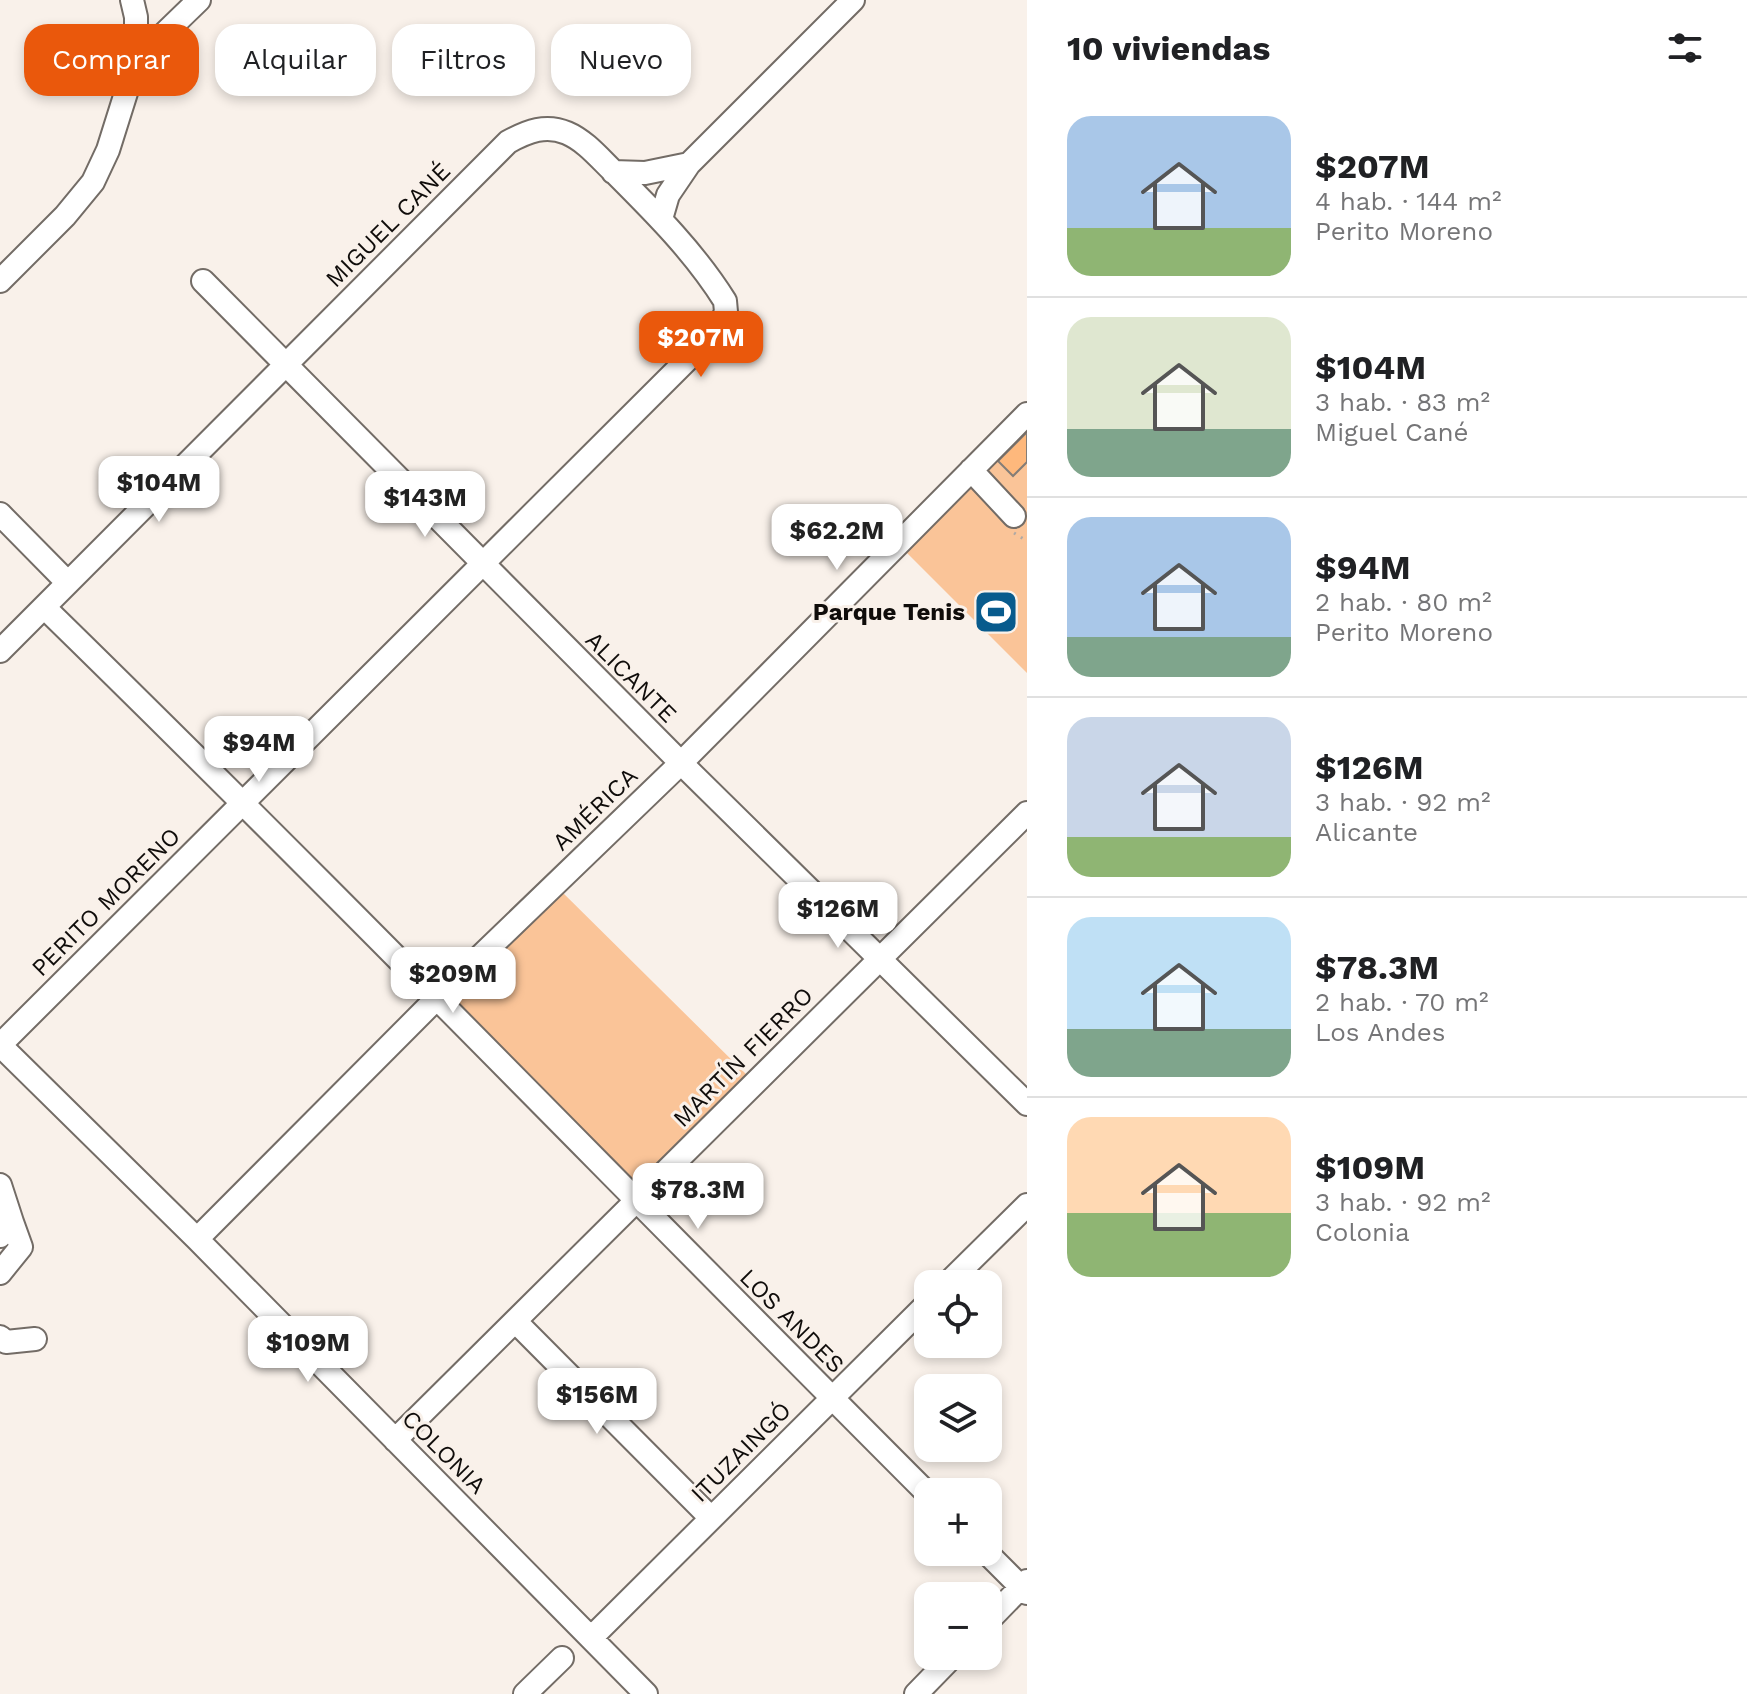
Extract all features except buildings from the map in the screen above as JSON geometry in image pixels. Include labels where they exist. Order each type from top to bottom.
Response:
[{"type":"street","points":[[132,0],[134,24]]},
{"type":"street","points":[[174,24],[199,0]]},
{"type":"street","points":[[661,219],[668,195],[689,164],[853,0]]},
{"type":"street","points":[[0,281],[65,216],[93,182],[108,150],[125,96]]},
{"type":"street","name":"MIGUEL CANÉ","points":[[0,651],[508,142],[545,128],[568,134],[588,147],[613,172]]},
{"type":"street","points":[[613,172],[645,173],[689,164]]},
{"type":"street","name":"PERITO MORENO","points":[[0,1045],[483,565],[723,320],[725,301],[661,219],[613,172]]},
{"type":"street","name":"ALICANTE","points":[[203,281],[681,763],[1027,1104]]},
{"type":"street","name":"AMÉRICA","points":[[197,1239],[435,1000],[681,763],[1027,414]]},
{"type":"street","points":[[971,470],[1014,516]]},
{"type":"street","points":[[0,514],[68,583]]},
{"type":"street","name":"LOS ANDES","points":[[44,607],[243,802],[435,1000],[914,1480]]},
{"type":"street","name":"MARTÍN FIERRO","points":[[395,1440],[1027,813]]},
{"type":"street","name":"COLONIA","points":[[0,1045],[197,1239],[646,1694]]},
{"type":"street","points":[[0,1185],[6,1229],[21,1247],[0,1273]]},
{"type":"street","points":[[961,1270],[1027,1205]]},
{"type":"street","name":"ITUZAINGÓ","points":[[591,1638],[914,1317]]},
{"type":"street","points":[[515,1321],[711,1518]]},
{"type":"street","points":[[0,1337],[6,1342],[35,1339]]},
{"type":"street","points":[[1002,1566],[1025,1587],[1002,1608]]},
{"type":"street","points":[[525,1694],[562,1658]]},
{"type":"street","points":[[916,1694],[939,1670]]},
{"type":"shaded area","name":"Parque Tenis","points":[[1027,430],[1027,673],[905,551]]},
{"type":"shaded area","points":[[556,886],[752,1080],[637,1194],[441,998]]},
{"type":"place","name":"Parque Tenis","points":[[996,612]]}]
